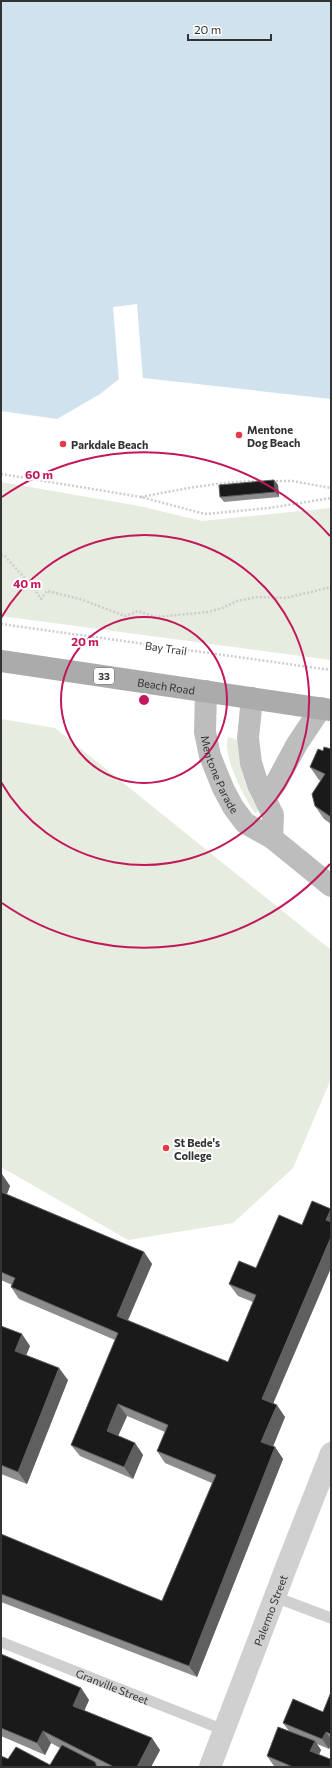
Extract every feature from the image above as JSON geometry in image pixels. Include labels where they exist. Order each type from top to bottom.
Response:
[{"type":"main road","name":"Beach Road","points":[[1,661],[326,709]]},
{"type":"street","name":"Mentone Parade","points":[[206,691],[205,732],[210,756],[217,775],[233,808],[245,823],[272,838],[331,886]]},
{"type":"street","points":[[252,698],[248,738],[251,763],[258,785],[273,815],[272,838]]},
{"type":"street","points":[[265,798],[276,783],[297,744],[326,709]]},
{"type":"street","name":"Palermo Street","points":[[210,1767],[331,1453]]},
{"type":"lane","points":[[275,1597],[331,1618]]},
{"type":"lane","name":"Granville Street","points":[[1,1642],[224,1730]]},
{"type":"path","points":[[1,474],[141,497],[205,514],[269,508],[331,498]]},
{"type":"path","points":[[141,497],[184,488],[237,481],[292,481],[331,488]]},
{"type":"path","points":[[1,555],[4,555],[41,599],[47,591],[80,599],[125,616],[138,611],[156,617],[208,612],[222,608],[237,601],[257,597],[286,598],[331,587]]},
{"type":"path","name":"Bay Trail","points":[[1,624],[331,670]]},
{"type":"shaded area","points":[[1,482],[139,506],[202,521],[331,508],[331,660],[1,616]]},
{"type":"shaded area","points":[[1,719],[55,728],[331,950],[331,1079],[293,1168],[233,1223],[128,1240],[1,1167]]},
{"type":"shaded area","points":[[228,737],[237,741],[241,768],[246,786],[259,810],[255,813],[240,787],[231,765],[228,755]]},
{"type":"water","points":[[1,1],[331,1],[331,399],[143,378],[119,379],[100,394],[57,419],[1,411]]},
{"type":"pier","points":[[137,304],[143,380],[119,381],[113,307]]},
{"type":"building","points":[[274,480],[275,492],[220,497],[219,485]]},
{"type":"building","points":[[324,747],[331,749],[331,817],[315,806],[312,794],[325,774],[310,767],[318,749],[323,751]]},
{"type":"building","points":[[1,1192],[144,1252],[117,1316],[228,1362],[256,1295],[229,1284],[239,1261],[256,1268],[279,1215],[302,1225],[312,1201],[331,1209],[326,1220],[331,1222],[331,1237],[262,1399],[277,1405],[261,1442],[275,1447],[189,1666],[1,1594],[1,1534],[162,1601],[216,1475],[157,1451],[168,1425],[118,1404],[107,1431],[135,1443],[124,1467],[71,1445],[118,1333],[11,1287],[15,1278],[1,1272]]},
{"type":"building","points":[[1,1326],[22,1334],[15,1351],[59,1368],[18,1472],[1,1465]]},
{"type":"building","points":[[1,1654],[81,1688],[73,1706],[152,1738],[137,1767],[114,1767],[43,1731],[37,1743],[1,1728]]},
{"type":"building","points":[[331,1692],[331,1734],[326,1732],[322,1739],[283,1723],[293,1699],[323,1712]]},
{"type":"building","points":[[278,1727],[315,1741],[310,1751],[330,1759],[331,1756],[331,1767],[293,1767],[267,1756]]},
{"type":"building","points":[[62,1745],[95,1762],[97,1767],[1,1767],[1,1756],[8,1759],[16,1747],[50,1765]]},
{"type":"place","name":"Mentone Dog Beach","points":[[239,435]]},
{"type":"place","name":"Parkdale Beach","points":[[63,444]]},
{"type":"place","name":"St Bede's College","points":[[166,1148]]}]
